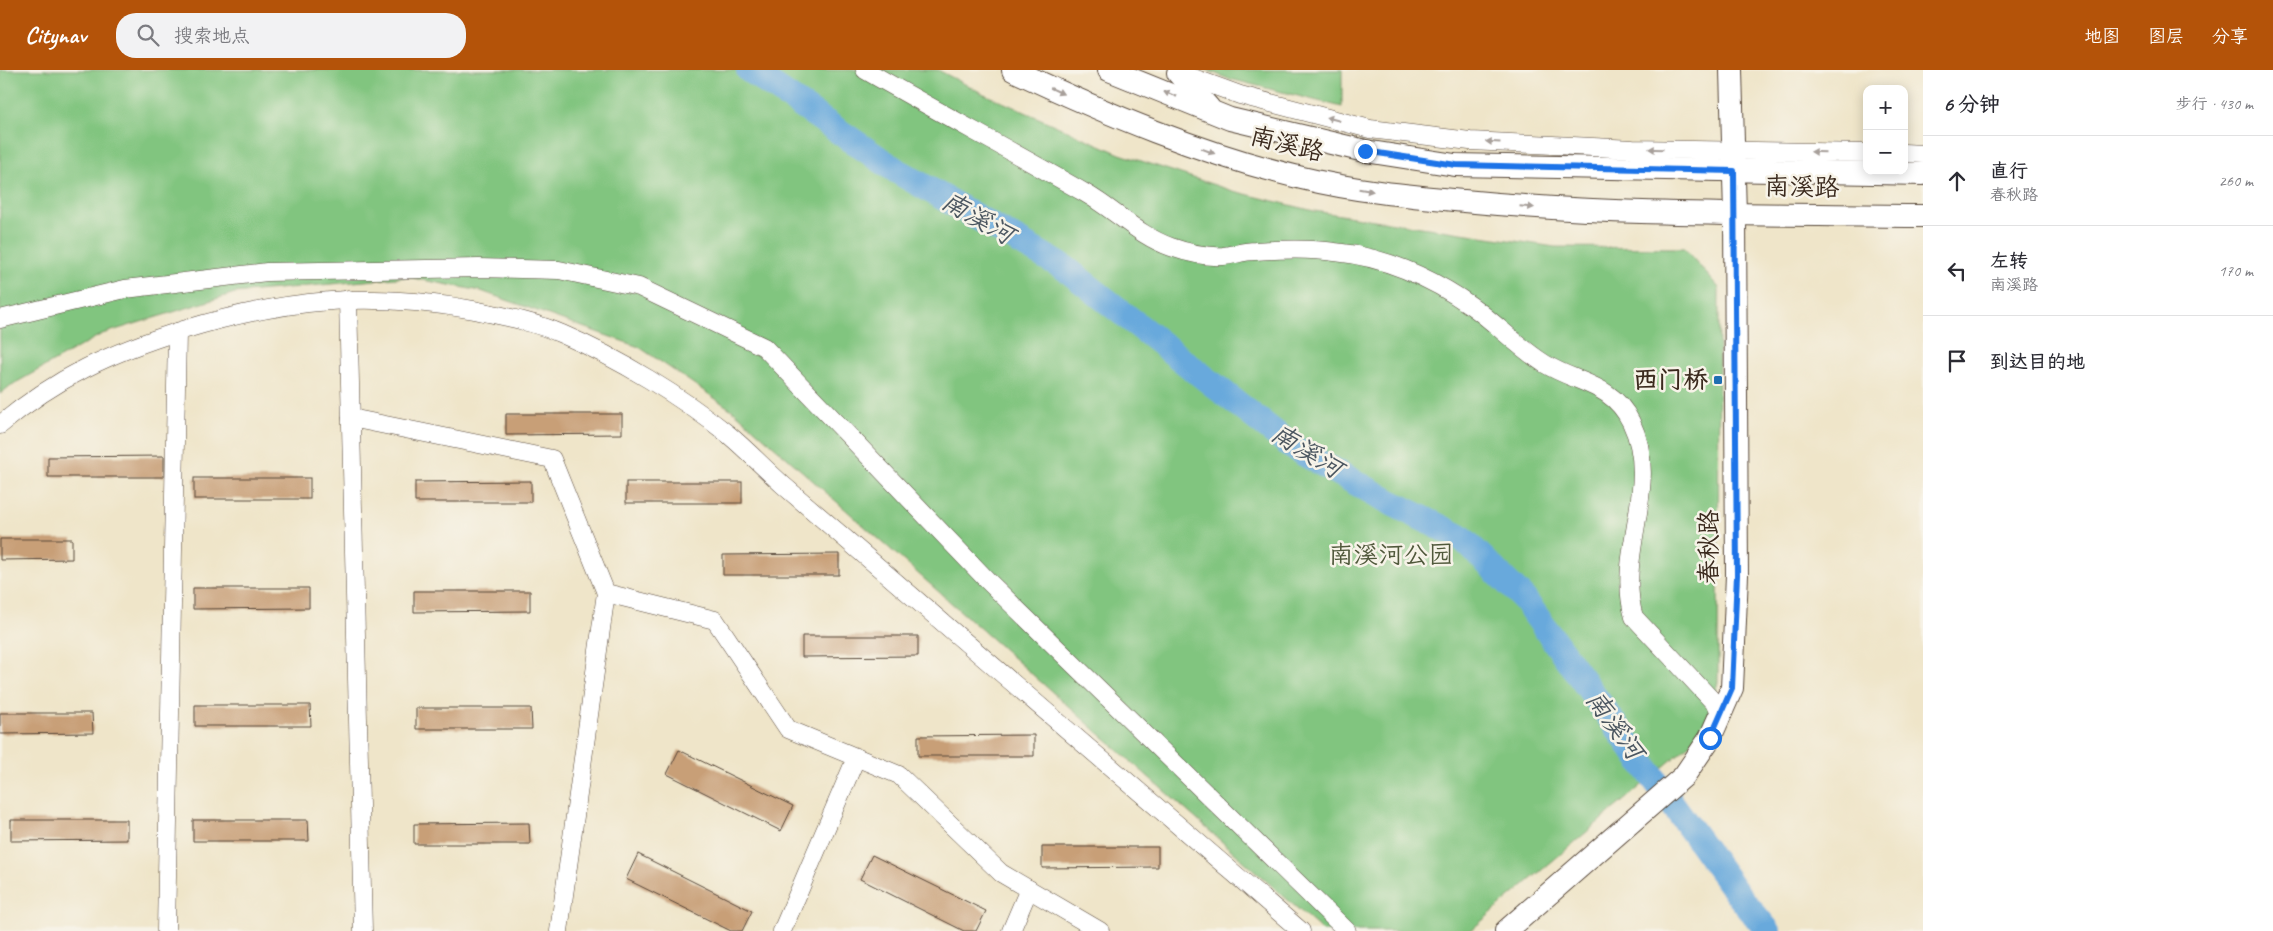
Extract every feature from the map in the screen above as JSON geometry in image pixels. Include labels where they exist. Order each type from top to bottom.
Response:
[{"type":"main road","name":"南溪路","points":[[1013,70],[1082,102],[1218,155],[1303,179],[1382,193],[1559,210],[1923,216]]},
{"type":"main road","name":"南溪路","points":[[1110,70],[1230,119],[1365,151],[1456,165],[1733,161],[1923,174]]},
{"type":"main road","name":"春秋路","points":[[1506,931],[1684,776],[1710,738],[1732,688],[1737,575],[1735,214],[1731,70]]},
{"type":"main road","points":[[1175,71],[1211,111]]},
{"type":"street","points":[[865,70],[1088,194],[1151,240],[1199,256],[1224,256],[1252,251],[1310,250],[1338,252],[1390,263],[1413,272],[1472,307],[1544,364],[1596,386],[1616,400],[1629,419],[1638,439],[1642,462],[1642,490],[1628,581],[1629,600],[1634,617],[1722,711]]},
{"type":"street","points":[[1175,71],[1240,95],[1370,129],[1470,141],[1633,149],[1733,161],[1863,153]]},
{"type":"street","points":[[1908,153],[1923,154]]},
{"type":"street","points":[[0,319],[125,289],[267,272],[479,268],[559,270],[639,287],[764,347],[988,581],[1347,931]]},
{"type":"street","points":[[348,300],[363,931]]},
{"type":"street","points":[[0,425],[31,399],[77,371],[144,342],[230,316],[297,303],[348,300],[401,300],[442,304],[503,316],[562,334],[636,372],[679,399],[728,435],[790,492],[1301,931]]},
{"type":"street","points":[[166,931],[177,332]]},
{"type":"street","points":[[351,418],[552,459],[606,593],[559,931]]},
{"type":"street","points":[[606,593],[715,620],[788,729],[899,776],[1002,873],[1100,931]]},
{"type":"street","points":[[782,931],[856,758]]},
{"type":"street","points":[[1011,931],[1028,889]]},
{"type":"green space","name":"南溪河公园","points":[[0,70],[938,70],[982,93],[1120,154],[1233,191],[1314,211],[1555,247],[1684,248],[1719,288],[1718,682],[1707,722],[1688,746],[1470,931],[1323,931],[735,412],[639,347],[481,291],[407,277],[235,293],[102,334],[10,386],[0,394]]},
{"type":"green space","points":[[1207,70],[1342,70],[1342,107],[1226,78]]},
{"type":"building","points":[[506,414],[622,414],[622,434],[506,435]]},
{"type":"building","points":[[164,456],[164,477],[48,477],[48,457]]},
{"type":"building","points":[[194,478],[310,478],[310,499],[194,499]]},
{"type":"building","points":[[531,481],[531,502],[415,502],[415,482]]},
{"type":"building","points":[[626,482],[742,482],[742,503],[626,503]]},
{"type":"building","points":[[0,539],[72,539],[72,559],[0,560]]},
{"type":"building","points":[[839,554],[839,575],[723,575],[723,555]]},
{"type":"building","points":[[193,588],[309,588],[309,608],[193,609]]},
{"type":"building","points":[[414,591],[530,591],[530,611],[414,612]]},
{"type":"building","points":[[802,636],[918,636],[918,656],[802,657]]},
{"type":"building","points":[[195,705],[310,705],[311,726],[195,726]]},
{"type":"building","points":[[416,708],[531,708],[532,729],[416,729]]},
{"type":"building","points":[[0,713],[92,713],[93,733],[0,734]]},
{"type":"building","points":[[1034,735],[1034,756],[918,756],[918,736]]},
{"type":"building","points":[[679,750],[793,806],[781,831],[667,774]]},
{"type":"building","points":[[11,820],[127,820],[127,840],[11,841]]},
{"type":"building","points":[[193,820],[308,820],[309,841],[193,841]]},
{"type":"building","points":[[529,823],[530,844],[414,844],[414,824]]},
{"type":"building","points":[[1042,847],[1158,847],[1158,867],[1042,868]]},
{"type":"building","points":[[638,854],[752,911],[742,931],[731,931],[626,879]]},
{"type":"building","points":[[872,855],[986,911],[976,931],[964,931],[860,879]]},
{"type":"waterway","name":"南溪河","points":[[749,70],[897,171],[1065,268],[1294,448],[1392,503],[1462,538],[1524,599],[1736,892],[1768,931]]},
{"type":"place","name":"西门桥","points":[[1718,380]]},
{"type":"route","points":[[1365,151],[1456,165],[1734,171],[1737,575],[1732,688],[1710,738]]}]
